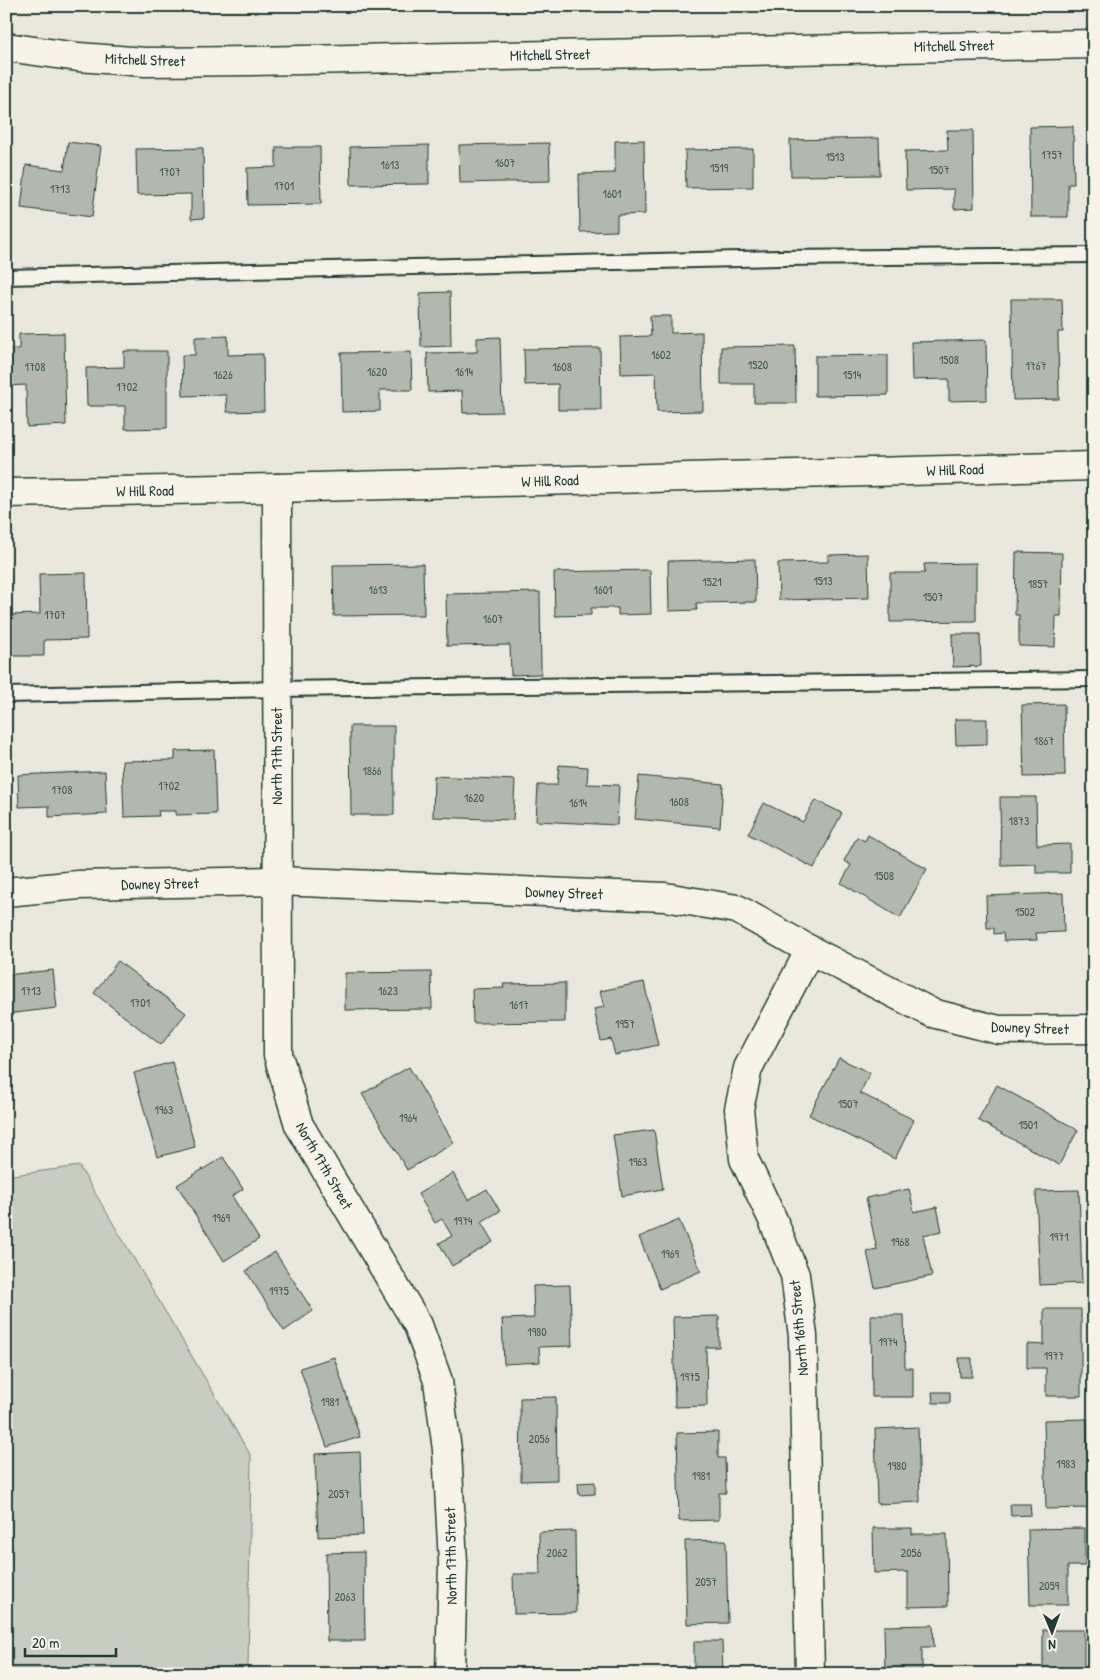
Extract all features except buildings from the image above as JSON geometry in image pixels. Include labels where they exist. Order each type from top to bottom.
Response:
[{"type":"street","name":"Mitchell Street","points":[[6,47],[78,57],[145,62],[174,62],[1094,44]]},
{"type":"street","name":"W Hill Road","points":[[6,493],[277,488],[1094,466]]},
{"type":"street","name":"North 17th Street","points":[[277,488],[278,1055],[299,1125],[418,1325],[438,1381],[447,1450],[453,1563],[450,1674]]},
{"type":"street","name":"Downey Street","points":[[6,892],[78,886],[278,881],[665,897],[737,909],[810,950],[932,1013],[999,1030],[1094,1029]]},
{"type":"street","name":"North 16th Street","points":[[810,950],[748,1068],[739,1109],[744,1159],[773,1220],[795,1275],[803,1336],[810,1674]]},
{"type":"lane","points":[[6,276],[780,258],[1094,255]]},
{"type":"lane","points":[[6,695],[277,689],[1094,679]]},
{"type":"shaded area","points":[[79,1166],[251,1456],[248,1674],[6,1674],[6,1176]]}]
